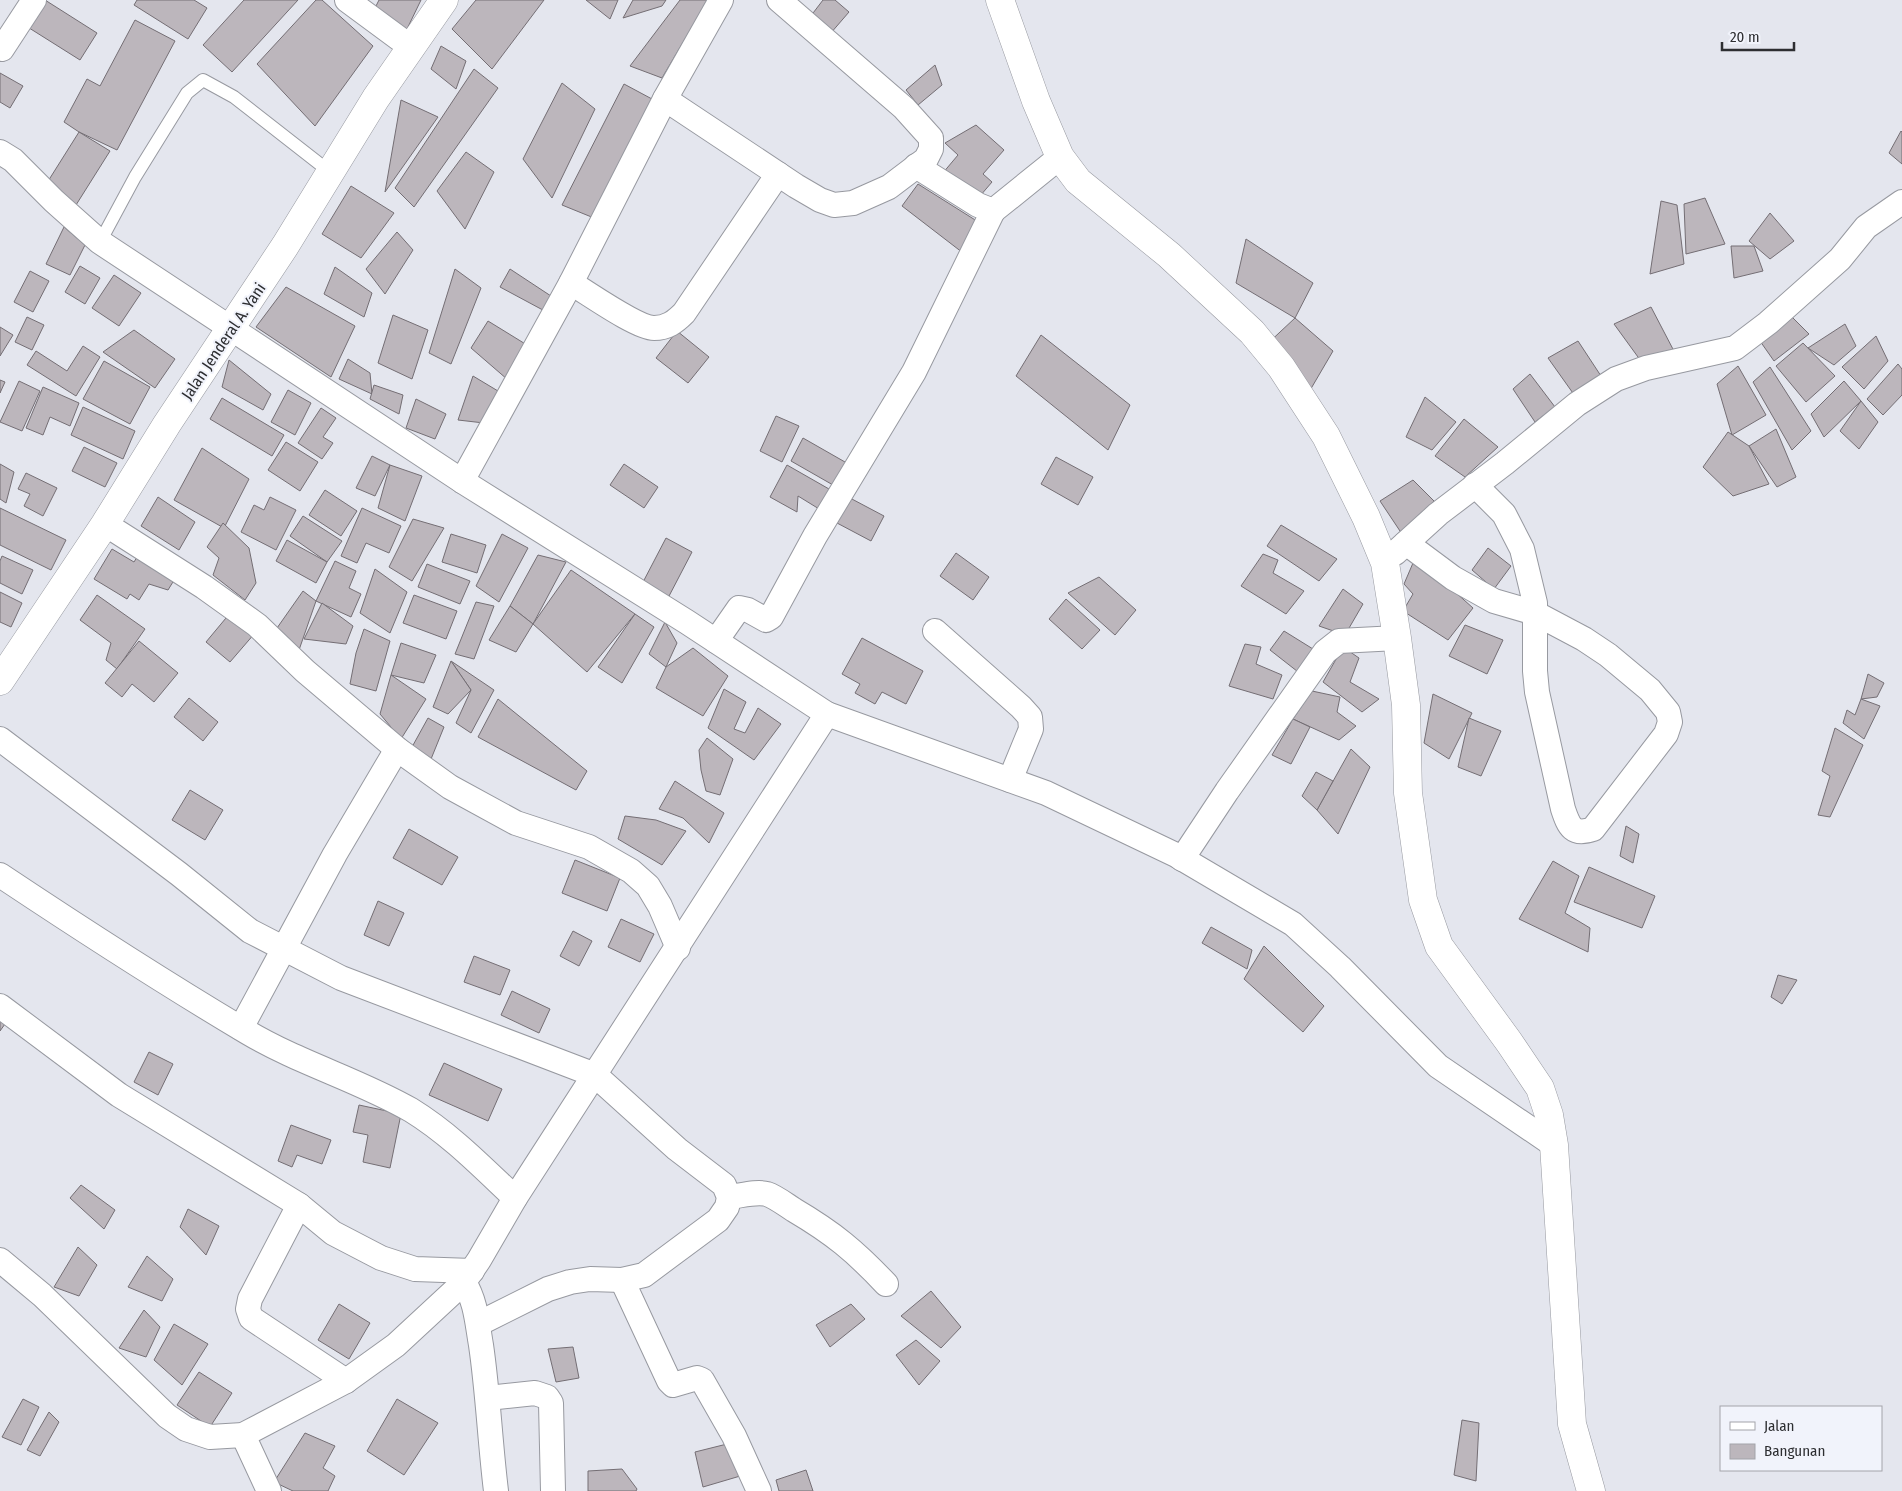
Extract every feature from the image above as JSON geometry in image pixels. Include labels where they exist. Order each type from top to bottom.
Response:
[{"type":"main road","name":"Jalan Jenderal A. Yani","points":[[0,681],[105,524],[167,424],[285,246],[376,98],[444,0]]},
{"type":"main road","points":[[1000,0],[1036,101],[1060,157],[1078,181],[1169,255],[1252,332],[1281,367],[1326,436],[1366,517],[1385,563],[1406,706],[1408,793],[1423,900],[1439,946],[1540,1088],[1549,1115],[1554,1145],[1572,1424],[1591,1491]]},
{"type":"street","points":[[2,49],[34,0]]},
{"type":"street","points":[[347,0],[412,48]]},
{"type":"street","points":[[462,481],[572,283],[664,99],[721,0]]},
{"type":"street","points":[[664,99],[778,174],[820,200],[834,205],[853,203],[880,191],[926,159],[932,149],[931,138],[904,108],[779,0]]},
{"type":"street","points":[[0,152],[13,160],[54,202],[100,242],[156,280],[232,327],[462,481],[716,641],[826,714],[1046,793],[1182,859],[1293,924],[1340,967],[1438,1066],[1554,1145]]},
{"type":"street","points":[[716,641],[739,608],[748,610],[766,620],[771,617],[815,536],[914,372],[993,211],[1060,157]]},
{"type":"street","points":[[916,166],[978,205],[993,211]]},
{"type":"street","points":[[572,283],[636,323],[651,328],[673,324],[684,313],[778,174]]},
{"type":"street","points":[[1385,563],[1438,514],[1576,404],[1616,379],[1646,368],[1735,348],[1768,323],[1840,259],[1866,227],[1902,202]]},
{"type":"street","points":[[1406,543],[1453,578],[1494,601],[1535,613],[1584,639],[1608,655],[1650,690],[1670,716],[1669,728],[1666,734],[1599,823],[1593,828],[1582,832],[1574,830],[1568,824],[1563,809],[1542,718],[1535,671],[1535,613],[1535,603],[1522,549],[1514,530],[1504,514],[1475,485]]},
{"type":"street","points":[[105,524],[204,587],[257,625],[305,671],[397,749],[450,788],[516,823],[589,846],[631,871],[648,886],[660,906],[678,948]]},
{"type":"street","points":[[935,631],[1030,717],[1031,729],[1010,780]]},
{"type":"street","points":[[1182,859],[1226,791],[1324,652],[1339,641],[1397,638]]},
{"type":"street","points":[[496,1491],[488,1398],[473,1298],[515,1198],[678,948],[826,714]]},
{"type":"street","points":[[0,739],[179,874],[250,931],[341,978],[595,1076],[677,1149],[724,1185],[729,1197],[727,1207],[718,1220],[644,1276],[622,1280],[590,1279],[570,1282],[548,1289],[473,1298],[396,1345],[346,1381],[242,1435],[210,1437],[186,1429],[167,1416],[42,1295],[0,1260]]},
{"type":"street","points":[[241,1028],[335,854],[397,749]]},
{"type":"street","points":[[0,875],[138,966],[241,1028],[299,1059],[383,1096],[412,1111],[461,1147],[515,1198]]},
{"type":"street","points":[[0,1006],[119,1095],[300,1205],[333,1233],[381,1258],[415,1269],[473,1298]]},
{"type":"street","points":[[729,1197],[760,1194],[772,1196],[844,1242],[886,1284]]},
{"type":"street","points":[[300,1205],[250,1300],[248,1309],[251,1318],[346,1381]]},
{"type":"street","points":[[622,1280],[669,1381],[673,1385],[678,1385],[697,1378],[702,1380],[734,1436],[759,1491]]},
{"type":"street","points":[[488,1398],[535,1393],[547,1397],[551,1403],[553,1491],[567,1491]]},
{"type":"street","points":[[242,1435],[269,1491]]},
{"type":"lane","points":[[100,242],[135,178],[187,93],[203,80],[234,97],[330,172]]},
{"type":"building","points":[[45,0],[97,33],[80,60],[26,26]]},
{"type":"building","points":[[137,0],[194,0],[207,8],[188,39],[134,5]]},
{"type":"building","points":[[244,0],[298,0],[232,72],[203,45]]},
{"type":"building","points":[[316,0],[322,0],[373,46],[315,126],[257,64]]},
{"type":"building","points":[[379,0],[421,0],[407,29],[373,12]]},
{"type":"building","points":[[476,0],[544,0],[492,69],[452,29]]},
{"type":"building","points":[[586,0],[618,0],[610,19]]},
{"type":"building","points":[[633,0],[666,0],[662,6],[623,18]]},
{"type":"building","points":[[680,0],[708,0],[662,78],[630,66]]},
{"type":"building","points":[[823,0],[835,0],[849,12],[830,34],[810,17]]},
{"type":"building","points":[[135,20],[175,41],[117,150],[79,132],[64,122],[87,79],[100,86]]},
{"type":"building","points":[[441,46],[466,61],[456,89],[431,69]]},
{"type":"building","points":[[935,65],[942,85],[918,105],[906,90]]},
{"type":"building","points":[[474,69],[498,88],[414,207],[395,188]]},
{"type":"building","points":[[0,73],[23,86],[10,108],[0,102]]},
{"type":"building","points":[[562,83],[595,109],[552,198],[523,159]]},
{"type":"building","points":[[624,84],[652,99],[594,218],[562,205]]},
{"type":"building","points":[[401,100],[438,117],[385,192]]},
{"type":"building","points":[[976,125],[1004,150],[983,174],[992,182],[974,203],[942,174],[958,155],[945,143]]},
{"type":"building","points":[[79,132],[110,151],[76,205],[45,186]]},
{"type":"building","points":[[1902,132],[1902,164],[1889,153]]},
{"type":"building","points":[[466,152],[494,172],[465,229],[437,191]]},
{"type":"building","points":[[918,184],[980,223],[967,256],[902,206]]},
{"type":"building","points":[[351,186],[394,213],[361,258],[322,234]]},
{"type":"building","points":[[1705,198],[1725,244],[1686,254],[1684,204]]},
{"type":"building","points":[[1661,201],[1677,205],[1684,264],[1650,274]]},
{"type":"building","points":[[1770,213],[1794,241],[1770,259],[1749,241]]},
{"type":"building","points":[[64,227],[85,245],[70,275],[46,264]]},
{"type":"building","points":[[397,232],[413,250],[385,294],[366,269]]},
{"type":"building","points":[[1246,239],[1313,283],[1295,318],[1236,283]]},
{"type":"building","points":[[1731,246],[1754,246],[1763,271],[1734,278]]},
{"type":"building","points":[[80,266],[100,278],[85,304],[65,292]]},
{"type":"building","points":[[335,267],[372,293],[364,317],[324,294]]},
{"type":"building","points":[[455,269],[481,288],[451,364],[429,353]]},
{"type":"building","points":[[510,269],[554,298],[554,316],[500,287]]},
{"type":"building","points":[[30,271],[49,281],[33,312],[14,302]]},
{"type":"building","points":[[114,275],[141,293],[119,326],[92,308]]},
{"type":"building","points":[[286,287],[355,326],[331,377],[256,327]]},
{"type":"building","points":[[1651,307],[1675,353],[1646,368],[1614,324]]},
{"type":"building","points":[[393,315],[428,330],[412,379],[378,363]]},
{"type":"building","points":[[1790,315],[1809,334],[1774,361],[1760,341]]},
{"type":"building","points":[[27,317],[44,325],[32,350],[15,342]]},
{"type":"building","points":[[1295,318],[1333,351],[1309,392],[1264,347]]},
{"type":"building","points":[[488,321],[527,345],[515,386],[471,348]]},
{"type":"building","points":[[1845,324],[1856,346],[1834,365],[1808,348]]},
{"type":"building","points":[[0,327],[13,335],[0,356]]},
{"type":"building","points":[[134,330],[175,359],[155,388],[103,352]]},
{"type":"building","points":[[677,331],[709,357],[688,383],[656,358]]},
{"type":"building","points":[[1041,335],[1130,405],[1108,450],[1016,376]]},
{"type":"building","points":[[1876,336],[1888,361],[1864,389],[1842,367]]},
{"type":"building","points":[[1578,341],[1601,376],[1575,396],[1548,358]]},
{"type":"building","points":[[1803,343],[1835,376],[1806,402],[1776,366]]},
{"type":"building","points":[[83,346],[100,357],[76,396],[27,365],[36,351],[67,371]]},
{"type":"building","points":[[348,359],[370,373],[372,394],[339,379]]},
{"type":"building","points":[[229,360],[271,394],[263,410],[222,387]]},
{"type":"building","points":[[104,361],[150,387],[130,424],[83,399]]},
{"type":"building","points":[[1898,364],[1902,369],[1902,395],[1883,415],[1867,399]]},
{"type":"building","points":[[1738,366],[1766,415],[1732,435],[1717,384]]},
{"type":"building","points":[[1770,367],[1811,431],[1792,450],[1753,382]]},
{"type":"building","points":[[1530,374],[1555,407],[1535,422],[1513,389]]},
{"type":"building","points":[[473,376],[498,391],[484,423],[458,420]]},
{"type":"building","points":[[0,380],[5,382],[0,393]]},
{"type":"building","points":[[19,381],[40,391],[22,431],[0,422]]},
{"type":"building","points":[[1844,381],[1861,401],[1824,437],[1811,414]]},
{"type":"building","points":[[374,385],[403,395],[399,414],[370,399]]},
{"type":"building","points":[[43,387],[79,403],[70,426],[50,417],[43,435],[26,428]]},
{"type":"building","points":[[288,390],[311,403],[295,435],[271,422]]},
{"type":"building","points":[[1425,397],[1456,422],[1432,450],[1406,437]]},
{"type":"building","points":[[222,398],[284,435],[272,456],[210,419]]},
{"type":"building","points":[[416,399],[446,414],[435,439],[406,428]]},
{"type":"building","points":[[1861,401],[1878,422],[1859,449],[1840,431]]},
{"type":"building","points":[[83,407],[135,431],[123,459],[71,435]]},
{"type":"building","points":[[321,408],[336,418],[323,437],[333,443],[322,459],[298,443]]},
{"type":"building","points":[[776,416],[799,426],[782,462],[760,451]]},
{"type":"building","points":[[1464,419],[1498,447],[1465,477],[1435,456]]},
{"type":"building","points":[[1776,429],[1796,477],[1777,487],[1749,446]]},
{"type":"building","points":[[1728,432],[1749,446],[1769,484],[1733,496],[1703,467]]},
{"type":"building","points":[[803,438],[852,466],[840,489],[791,461]]},
{"type":"building","points":[[286,442],[318,462],[300,491],[268,470]]},
{"type":"building","points":[[84,447],[117,463],[105,487],[72,471]]},
{"type":"building","points":[[202,448],[249,479],[224,528],[174,500]]},
{"type":"building","points":[[372,456],[390,465],[375,496],[356,488]]},
{"type":"building","points":[[1056,457],[1093,477],[1078,505],[1041,484]]},
{"type":"building","points":[[0,464],[14,472],[6,503],[0,499]]},
{"type":"building","points":[[624,464],[658,487],[644,508],[610,485]]},
{"type":"building","points":[[390,465],[422,476],[405,521],[378,508]]},
{"type":"building","points":[[787,465],[829,489],[824,512],[798,496],[797,512],[770,497]]},
{"type":"building","points":[[26,473],[57,488],[43,516],[24,506],[30,494],[18,489]]},
{"type":"building","points":[[1413,480],[1434,501],[1402,534],[1380,501]]},
{"type":"building","points":[[325,490],[357,511],[341,536],[309,515]]},
{"type":"building","points":[[158,497],[195,522],[179,550],[141,526]]},
{"type":"building","points":[[270,497],[296,510],[276,550],[241,532],[254,505],[264,510]]},
{"type":"building","points":[[850,498],[884,516],[871,541],[837,523]]},
{"type":"building","points":[[0,508],[66,540],[51,570],[0,545]]},
{"type":"building","points":[[362,508],[401,526],[389,553],[366,543],[357,563],[341,556]]},
{"type":"building","points":[[303,516],[342,541],[327,562],[290,536]]},
{"type":"building","points":[[413,519],[444,528],[412,581],[389,567]]},
{"type":"building","points":[[223,523],[249,548],[256,583],[245,600],[213,575],[219,558],[207,547]]},
{"type":"building","points":[[1281,525],[1337,559],[1319,581],[1267,546]]},
{"type":"building","points":[[451,534],[486,545],[477,573],[442,562]]},
{"type":"building","points":[[502,534],[528,548],[499,602],[476,586]]},
{"type":"building","points":[[666,538],[692,552],[668,598],[642,584]]},
{"type":"building","points":[[287,540],[327,562],[316,583],[276,561]]},
{"type":"building","points":[[1488,548],[1511,566],[1494,589],[1472,570]]},
{"type":"building","points":[[112,549],[134,562],[139,554],[176,577],[168,590],[149,584],[139,600],[130,594],[127,599],[94,579]]},
{"type":"building","points":[[956,553],[989,577],[973,600],[940,576]]},
{"type":"building","points":[[1263,554],[1278,560],[1273,573],[1304,591],[1286,614],[1241,586]]},
{"type":"building","points":[[538,555],[566,562],[533,624],[510,606]]},
{"type":"building","points":[[2,556],[33,570],[22,594],[0,583],[0,561]]},
{"type":"building","points":[[335,561],[356,571],[349,588],[361,594],[351,617],[316,601]]},
{"type":"building","points":[[1413,563],[1445,583],[1473,608],[1448,640],[1403,611],[1413,594],[1404,584]]},
{"type":"building","points":[[427,564],[470,581],[460,604],[418,587]]},
{"type":"building","points":[[375,569],[407,592],[390,633],[360,613]]},
{"type":"building","points":[[571,570],[635,614],[587,672],[533,624]]},
{"type":"building","points":[[1099,577],[1136,610],[1115,635],[1068,593]]},
{"type":"building","points":[[1343,589],[1363,604],[1345,635],[1319,626]]},
{"type":"building","points":[[303,591],[316,601],[299,650],[277,628]]},
{"type":"building","points":[[0,592],[22,603],[11,627],[0,622]]},
{"type":"building","points":[[97,595],[145,629],[117,669],[106,660],[111,643],[80,620]]},
{"type":"building","points":[[414,595],[457,611],[446,639],[403,623]]},
{"type":"building","points":[[1066,599],[1100,630],[1082,649],[1049,619]]},
{"type":"building","points":[[476,602],[494,606],[474,659],[455,654]]},
{"type":"building","points":[[322,603],[353,626],[346,644],[304,639]]},
{"type":"building","points":[[510,606],[533,624],[516,652],[489,640]]},
{"type":"building","points":[[231,612],[255,633],[230,662],[206,642]]},
{"type":"building","points":[[635,614],[654,627],[622,683],[598,667]]},
{"type":"building","points":[[665,622],[677,643],[666,667],[649,654]]},
{"type":"building","points":[[1465,625],[1503,640],[1487,674],[1449,656]]},
{"type":"building","points":[[364,629],[390,641],[376,691],[350,684],[356,653]]},
{"type":"building","points":[[1284,631],[1313,649],[1302,675],[1270,650]]},
{"type":"building","points":[[862,638],[923,671],[906,704],[882,692],[875,704],[855,693],[860,684],[842,674]]},
{"type":"building","points":[[139,641],[178,673],[154,702],[132,684],[122,697],[105,683]]},
{"type":"building","points":[[401,643],[436,655],[424,683],[391,675]]},
{"type":"building","points":[[1245,644],[1261,647],[1256,664],[1282,675],[1273,699],[1229,686]]},
{"type":"building","points":[[1343,647],[1359,658],[1350,682],[1379,699],[1362,712],[1323,682]]},
{"type":"building","points":[[693,648],[728,676],[703,716],[656,688],[666,667]]},
{"type":"building","points":[[451,661],[494,690],[471,733],[456,723],[471,690]]},
{"type":"building","points":[[451,661],[471,690],[448,714],[433,707]]},
{"type":"building","points":[[1868,674],[1884,683],[1877,697],[1861,699]]},
{"type":"building","points":[[391,675],[426,699],[401,739],[380,714]]},
{"type":"building","points":[[724,689],[746,702],[734,729],[745,733],[758,708],[781,724],[754,760],[708,728]]},
{"type":"building","points":[[1312,691],[1340,697],[1337,712],[1356,726],[1339,740],[1293,719]]},
{"type":"building","points":[[1433,694],[1472,713],[1449,759],[1424,743]]},
{"type":"building","points":[[189,698],[218,722],[203,741],[174,717]]},
{"type":"building","points":[[498,699],[587,771],[576,790],[478,737]]},
{"type":"building","points":[[1861,699],[1880,706],[1864,739],[1843,723],[1847,710],[1855,715]]},
{"type":"building","points":[[428,718],[444,727],[429,764],[412,747]]},
{"type":"building","points":[[1469,718],[1501,731],[1481,776],[1458,767]]},
{"type":"building","points":[[1293,719],[1310,727],[1291,764],[1272,755]]},
{"type":"building","points":[[1835,728],[1863,745],[1830,817],[1818,815],[1830,776],[1822,771]]},
{"type":"building","points":[[707,738],[733,759],[720,795],[706,791],[701,770],[699,750]]},
{"type":"building","points":[[1351,749],[1370,767],[1338,834],[1317,810]]},
{"type":"building","points":[[1316,772],[1333,781],[1317,810],[1302,796]]},
{"type":"building","points":[[675,781],[724,813],[709,843],[683,818],[659,809]]},
{"type":"building","points":[[190,790],[223,810],[205,840],[172,820]]},
{"type":"building","points":[[625,816],[656,820],[686,831],[662,865],[618,839]]},
{"type":"building","points":[[1626,826],[1639,834],[1633,863],[1620,856]]},
{"type":"building","points":[[409,829],[458,857],[442,885],[393,858]]},
{"type":"building","points":[[575,860],[620,878],[607,911],[562,893]]},
{"type":"building","points":[[1553,861],[1579,876],[1565,913],[1590,928],[1588,952],[1519,919]]},
{"type":"building","points":[[1589,867],[1655,896],[1642,928],[1574,902]]},
{"type":"building","points":[[378,901],[404,913],[389,946],[364,935]]},
{"type":"building","points":[[621,919],[654,934],[640,962],[608,947]]},
{"type":"building","points":[[1211,927],[1252,950],[1247,969],[1202,943]]},
{"type":"building","points":[[573,931],[592,941],[579,966],[560,956]]},
{"type":"building","points":[[1264,946],[1324,1006],[1303,1032],[1244,979]]},
{"type":"building","points":[[474,956],[510,970],[500,995],[464,982]]},
{"type":"building","points":[[1778,975],[1797,980],[1782,1004],[1771,997]]},
{"type":"building","points":[[512,991],[550,1009],[539,1033],[501,1015]]},
{"type":"building","points":[[0,1021],[5,1024],[0,1031]]},
{"type":"building","points":[[149,1052],[173,1064],[158,1095],[134,1082]]},
{"type":"building","points":[[444,1063],[502,1089],[488,1121],[429,1095]]},
{"type":"building","points":[[359,1105],[401,1114],[390,1168],[363,1162],[368,1135],[353,1132]]},
{"type":"building","points":[[291,1125],[331,1140],[322,1164],[297,1155],[292,1167],[278,1161]]},
{"type":"building","points":[[81,1185],[115,1210],[104,1229],[70,1198]]},
{"type":"building","points":[[188,1209],[219,1226],[206,1255],[180,1227]]},
{"type":"building","points":[[78,1247],[97,1265],[79,1296],[54,1287]]},
{"type":"building","points":[[147,1256],[173,1279],[162,1301],[128,1287]]},
{"type":"building","points":[[931,1291],[961,1327],[941,1348],[901,1316]]},
{"type":"building","points":[[339,1304],[370,1323],[349,1359],[318,1340]]},
{"type":"building","points":[[851,1304],[865,1319],[830,1347],[816,1325]]},
{"type":"building","points":[[144,1310],[160,1327],[146,1357],[119,1348]]},
{"type":"building","points":[[174,1324],[208,1344],[182,1385],[154,1360]]},
{"type":"building","points":[[916,1340],[940,1361],[919,1385],[896,1355]]},
{"type":"building","points":[[573,1347],[579,1378],[556,1382],[548,1349]]},
{"type":"building","points":[[199,1372],[232,1393],[210,1427],[177,1405]]},
{"type":"building","points":[[23,1399],[39,1407],[21,1445],[2,1437]]},
{"type":"building","points":[[397,1399],[438,1423],[404,1475],[367,1451]]},
{"type":"building","points":[[49,1412],[59,1422],[40,1456],[27,1450]]},
{"type":"building","points":[[1462,1420],[1479,1423],[1476,1481],[1454,1475]]},
{"type":"building","points":[[305,1433],[335,1446],[323,1468],[335,1476],[328,1491],[293,1491],[274,1482]]},
{"type":"building","points":[[735,1442],[747,1474],[703,1487],[695,1452]]},
{"type":"building","points":[[622,1469],[637,1489],[636,1491],[588,1491],[588,1471]]},
{"type":"building","points":[[806,1470],[813,1491],[779,1491],[776,1480]]}]
